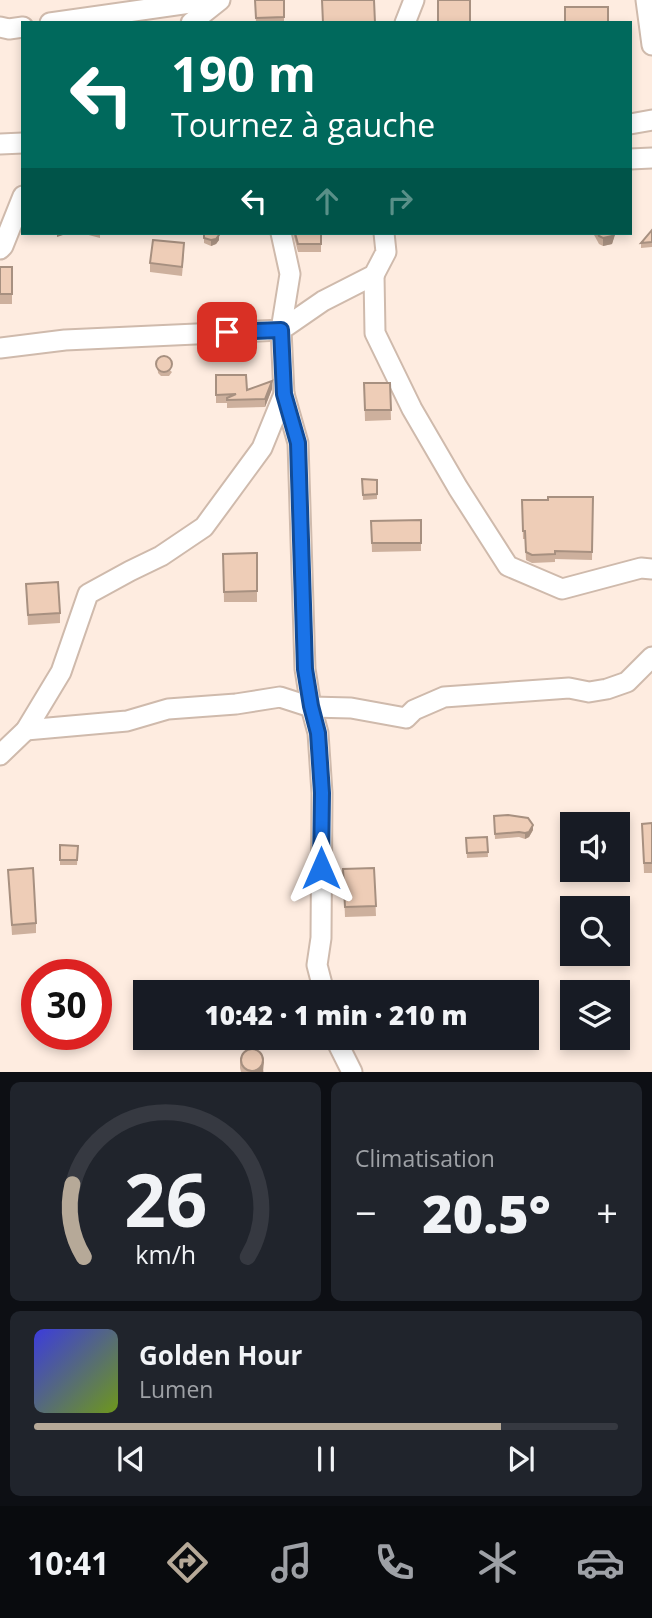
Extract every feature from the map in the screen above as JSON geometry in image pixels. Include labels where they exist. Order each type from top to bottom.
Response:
[{"type":"street","points":[[65,21],[211,0]]},
{"type":"street","points":[[194,21],[220,0]]},
{"type":"street","points":[[406,21],[414,0]]},
{"type":"street","points":[[646,0],[652,45]]},
{"type":"street","points":[[632,124],[652,120]]},
{"type":"street","points":[[0,144],[21,143]]},
{"type":"street","points":[[632,159],[652,158]]},
{"type":"street","points":[[0,249],[21,201]]},
{"type":"street","points":[[281,235],[290,274],[281,330],[284,394],[298,443],[305,669],[318,733],[322,793],[321,938],[317,965],[321,980]]},
{"type":"street","points":[[384,235],[386,252],[374,275],[375,333],[412,410],[508,566],[562,589],[641,568],[652,569]]},
{"type":"street","points":[[0,348],[65,340],[281,330],[323,301],[374,275]]},
{"type":"street","points":[[0,755],[26,730],[61,673],[88,594],[161,556],[204,527],[262,447],[284,394]]},
{"type":"street","points":[[26,730],[127,721],[168,709],[236,704],[280,697],[311,706],[351,708],[406,718],[414,710],[444,697],[461,694],[569,688],[589,692],[607,689],[627,682],[652,657]]},
{"type":"street","points":[[341,1050],[352,1072]]},
{"type":"building","points":[[255,0],[284,0],[284,17],[256,18]]},
{"type":"building","points":[[322,0],[374,0],[375,21],[323,21]]},
{"type":"building","points":[[438,0],[470,0],[470,21],[438,21]]},
{"type":"building","points":[[565,7],[608,7],[608,21],[565,21]]},
{"type":"building","points":[[652,230],[652,242],[641,243]]},
{"type":"building","points":[[204,235],[219,235],[211,240],[204,238]]},
{"type":"building","points":[[296,235],[321,235],[321,244],[298,244]]},
{"type":"building","points":[[153,240],[184,243],[182,267],[150,263]]},
{"type":"building","points":[[0,267],[12,267],[12,294],[0,294]]},
{"type":"building","points":[[164,356],[172,364],[164,372],[156,364]]},
{"type":"building","points":[[216,375],[246,375],[247,390],[272,381],[265,399],[227,400],[236,394],[216,395]]},
{"type":"building","points":[[364,383],[390,383],[391,410],[365,410]]},
{"type":"building","points":[[362,479],[377,480],[377,494],[363,495]]},
{"type":"building","points":[[548,497],[593,497],[592,552],[555,551],[555,554],[532,555],[526,552],[522,500],[548,500]]},
{"type":"building","points":[[421,520],[421,543],[372,543],[371,521]]},
{"type":"building","points":[[257,553],[257,591],[224,592],[223,554]]},
{"type":"building","points":[[58,582],[60,613],[28,615],[26,584]]},
{"type":"building","points":[[494,816],[528,818],[533,825],[529,832],[495,834]]},
{"type":"building","points":[[652,823],[652,863],[644,863],[642,824]]},
{"type":"building","points":[[487,837],[488,852],[467,853],[466,838]]},
{"type":"building","points":[[60,845],[78,846],[77,860],[60,860]]},
{"type":"building","points":[[33,868],[36,923],[12,925],[8,870]]},
{"type":"building","points":[[374,868],[376,906],[345,907],[343,869]]},
{"type":"building","points":[[256,1050],[262,1056],[260,1068],[252,1071],[244,1068],[241,1060],[244,1052]]},
{"type":"route","points":[[227,332],[281,330],[284,394],[298,443],[305,669],[318,733],[322,793],[321,868]]}]
